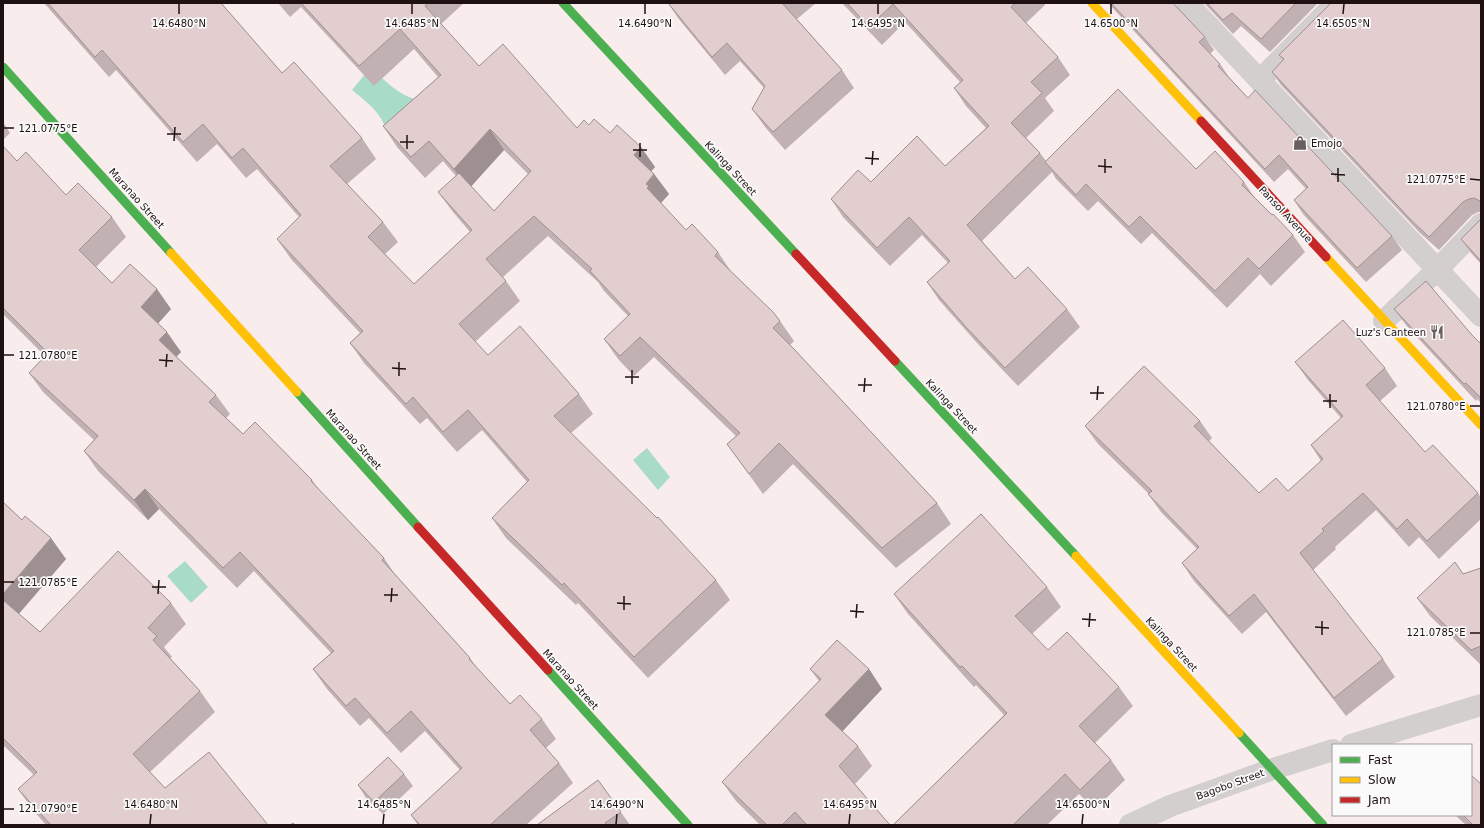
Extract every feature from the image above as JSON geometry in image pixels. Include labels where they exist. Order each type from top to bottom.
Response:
[{"type":"street","name":"Kalinga Street","points":[[563,3],[1273,769],[1323,825]]},
{"type":"street","name":"Pansol Avenue","points":[[1092,3],[1481,425]]},
{"type":"street","points":[[1187,3],[1481,316]]},
{"type":"street","points":[[1260,80],[1336,3]]},
{"type":"street","name":"Maranao Street","points":[[3,67],[688,825]]},
{"type":"street","points":[[1384,321],[1438,269],[1481,224]]},
{"type":"street","points":[[1354,744],[1481,705]]},
{"type":"street","name":"Bagobo Street","points":[[1130,825],[1170,806],[1273,769],[1332,750]]},
{"type":"shaded area","points":[[371,67],[386,82],[402,94],[415,99],[393,129],[384,124],[374,110],[352,90]]},
{"type":"shaded area","points":[[647,448],[670,477],[658,490],[633,460]]},
{"type":"shaded area","points":[[185,561],[208,587],[191,603],[167,576]]},
{"type":"building","points":[[48,3],[221,3],[282,73],[294,62],[362,138],[330,166],[383,222],[368,237],[414,284],[472,230],[438,192],[459,173],[494,211],[531,171],[490,129],[454,169],[429,141],[411,157],[383,126],[441,75],[400,29],[359,66],[301,3],[428,3],[425,6],[479,66],[503,44],[577,128],[584,120],[589,125],[594,119],[610,133],[617,125],[641,147],[634,155],[654,174],[646,184],[649,186],[647,188],[686,230],[692,224],[718,252],[715,256],[773,312],[780,321],[773,328],[937,503],[882,548],[779,443],[749,474],[727,444],[740,433],[640,337],[620,356],[604,339],[630,314],[590,271],[592,269],[534,216],[486,259],[506,281],[459,324],[488,355],[520,326],[579,394],[554,416],[657,518],[658,517],[716,580],[634,657],[564,583],[562,585],[492,518],[529,480],[468,410],[443,432],[413,397],[406,404],[350,343],[363,331],[277,239],[301,215],[243,148],[232,158],[203,124],[183,142],[102,50],[95,57]]},
{"type":"building","points":[[668,3],[782,3],[842,70],[773,132],[752,109],[765,86],[727,43],[712,57]]},
{"type":"building","points":[[847,3],[1015,3],[1011,7],[1058,57],[1031,82],[1042,93],[1011,123],[1040,153],[967,225],[1015,279],[1028,267],[1067,309],[1005,368],[965,326],[927,282],[950,261],[909,217],[877,248],[831,199],[858,170],[871,182],[917,136],[945,166],[989,126],[954,88],[963,80],[893,4],[869,27]]},
{"type":"building","points":[[1111,3],[1173,3],[1205,37],[1199,42],[1220,64],[1218,66],[1248,98],[1255,90],[1392,236],[1357,268],[1294,200],[1308,187],[1279,155],[1265,169]]},
{"type":"building","points":[[1207,3],[1296,3],[1261,39],[1232,13],[1223,20]]},
{"type":"building","points":[[1331,3],[1481,3],[1481,203],[1474,198],[1463,202],[1429,237],[1411,220],[1272,72],[1284,59],[1279,55]]},
{"type":"building","points":[[1118,89],[1196,169],[1215,151],[1244,182],[1242,185],[1293,235],[1259,269],[1248,258],[1215,291],[1140,216],[1129,227],[1086,184],[1076,195],[1045,162]]},
{"type":"building","points":[[3,146],[17,161],[26,152],[66,195],[78,183],[112,217],[79,250],[112,283],[130,264],[157,289],[141,307],[167,332],[159,340],[216,395],[209,402],[243,434],[255,422],[312,480],[311,481],[384,558],[382,560],[510,704],[520,695],[542,719],[530,730],[559,763],[490,825],[420,825],[411,815],[462,768],[411,711],[387,733],[355,698],[346,706],[313,669],[334,651],[240,552],[223,568],[145,489],[134,500],[84,451],[98,436],[29,373],[48,353],[3,308]]},
{"type":"building","points":[[1481,219],[1481,261],[1461,239]]},
{"type":"building","points":[[1426,281],[1481,344],[1481,398],[1466,383],[1464,384],[1394,309]]},
{"type":"building","points":[[1343,320],[1385,368],[1366,385],[1425,452],[1433,445],[1478,493],[1427,541],[1407,519],[1397,529],[1363,493],[1322,529],[1324,531],[1300,553],[1383,659],[1334,698],[1254,594],[1229,616],[1182,563],[1199,547],[1148,494],[1152,491],[1085,426],[1144,366],[1200,421],[1194,426],[1259,493],[1276,478],[1288,491],[1323,459],[1311,445],[1343,416],[1295,362]]},
{"type":"building","points":[[3,502],[22,520],[25,516],[51,538],[3,594]]},
{"type":"building","points":[[981,514],[1047,587],[1015,616],[1048,650],[1067,632],[1119,687],[1079,726],[1111,760],[1080,790],[1065,774],[1013,825],[893,825],[1007,713],[962,666],[960,667],[894,594]]},
{"type":"building","points":[[118,551],[171,603],[148,628],[157,636],[153,640],[200,691],[133,754],[165,788],[209,752],[268,825],[51,825],[18,789],[37,772],[3,738],[3,600],[40,632]]},
{"type":"building","points":[[1455,562],[1463,574],[1481,568],[1481,646],[1471,650],[1417,598]]},
{"type":"building","points":[[837,640],[869,669],[825,715],[858,746],[839,766],[890,825],[807,825],[795,812],[782,825],[767,825],[722,782],[821,679],[810,669]]},
{"type":"building","points":[[388,757],[404,774],[374,802],[358,785]]},
{"type":"building","points":[[1472,776],[1481,784],[1481,825],[1473,825],[1464,816],[1472,816]]},
{"type":"building","points":[[598,780],[621,812],[605,823],[606,825],[537,825]]},
{"type":"traffic: fast","points":[[563,3],[796,254]]},
{"type":"traffic: fast","points":[[3,67],[171,253]]},
{"type":"traffic: fast","points":[[895,361],[1076,556]]},
{"type":"traffic: fast","points":[[297,392],[418,527]]},
{"type":"traffic: fast","points":[[548,670],[688,825]]},
{"type":"traffic: fast","points":[[1239,733],[1323,825]]},
{"type":"traffic: slow","points":[[1092,3],[1201,121]]},
{"type":"traffic: slow","points":[[171,253],[297,392]]},
{"type":"traffic: slow","points":[[1326,257],[1481,425]]},
{"type":"traffic: slow","points":[[1076,556],[1239,733]]},
{"type":"traffic: jam","points":[[1201,121],[1326,257]]},
{"type":"traffic: jam","points":[[796,254],[895,361]]},
{"type":"traffic: jam","points":[[418,527],[548,670]]},
{"type":"place","name":"Emojo","points":[[1300,143]]},
{"type":"place","name":"Luz's Canteen","points":[[1437,332]]}]
